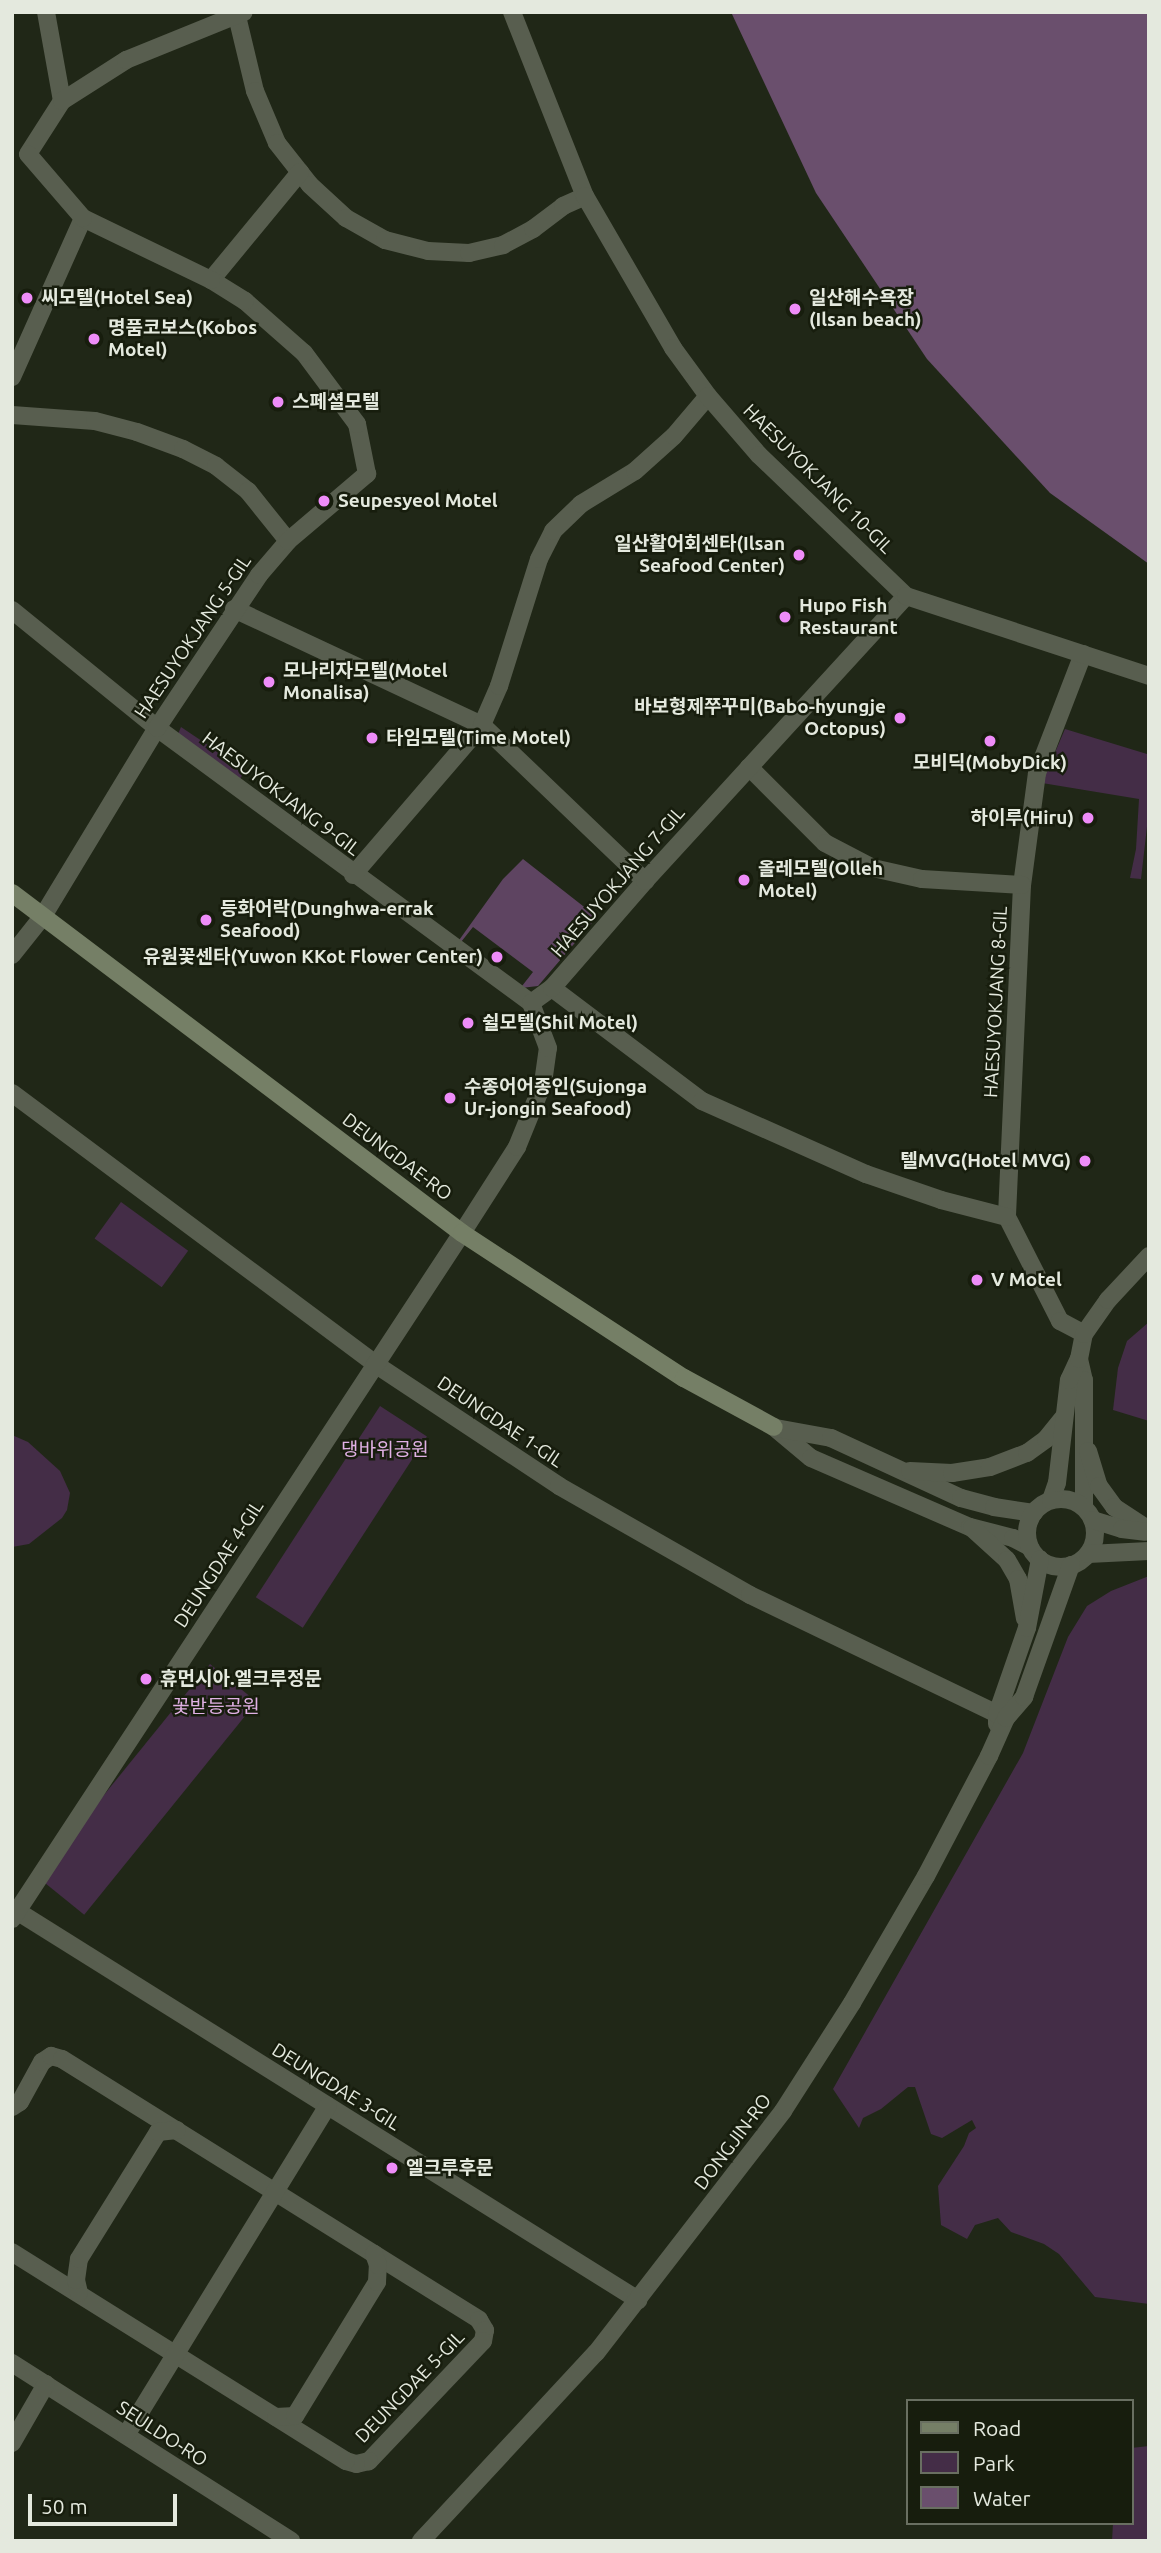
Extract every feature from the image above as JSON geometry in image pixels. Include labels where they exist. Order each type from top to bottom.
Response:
[{"type":"main road","name":"DEUNGDAE-RO","points":[[12,893],[462,1233],[684,1378],[774,1427]]},
{"type":"street","points":[[46,12],[62,101]]},
{"type":"street","name":"HAESUYOKJANG 10-GIL","points":[[512,12],[585,196],[673,348],[708,396],[759,455],[906,596],[1149,676]]},
{"type":"street","points":[[239,13],[255,91],[277,143],[300,172],[346,218],[385,240],[428,251],[469,253],[503,245],[533,229],[563,206],[585,196]]},
{"type":"street","name":"HAESUYOKJANG 5-GIL","points":[[12,955],[43,916],[157,728],[234,609],[288,541],[367,474],[357,424],[304,353],[245,301],[211,280],[83,218],[20,153],[62,101],[126,60],[239,13]]},
{"type":"street","points":[[211,280],[300,172]]},
{"type":"street","points":[[12,377],[83,218]]},
{"type":"street","points":[[353,875],[482,725],[499,686],[539,559],[552,531],[580,504],[635,471],[674,436],[708,396]]},
{"type":"street","points":[[12,415],[95,421],[137,432],[183,449],[216,466],[248,491],[288,541]]},
{"type":"street","name":"HAESUYOKJANG 7-GIL","points":[[531,1003],[552,988],[645,881],[906,596]]},
{"type":"street","points":[[234,609],[482,725],[645,881]]},
{"type":"street","name":"HAESUYOKJANG 9-GIL","points":[[12,610],[157,728],[353,875],[531,1003]]},
{"type":"street","name":"HAESUYOKJANG 8-GIL","points":[[1083,654],[1037,773],[1022,885],[1007,1217],[1060,1321],[1084,1334]]},
{"type":"street","points":[[749,767],[825,842],[873,867],[922,879],[1022,885]]},
{"type":"street","points":[[552,988],[702,1101],[866,1174],[941,1200],[1007,1217]]},
{"type":"street","points":[[462,1233],[517,1147],[542,1083],[548,1048],[531,1003]]},
{"type":"street","name":"DEUNGDAE 1-GIL","points":[[12,1093],[375,1364],[559,1486],[665,1549],[880,1660],[1002,1716]]},
{"type":"street","name":"DEUNGDAE 4-GIL","points":[[14,1913],[462,1233]]},
{"type":"street","points":[[1002,1716],[1027,1628],[1035,1553],[1027,1532],[1034,1513],[1051,1500],[1057,1483],[1069,1380],[1079,1359],[1084,1334],[1108,1300],[1149,1256]]},
{"type":"street","points":[[1079,1359],[1084,1380],[1082,1431],[1088,1513],[1095,1540],[1088,1554]]},
{"type":"street","points":[[900,1471],[952,1473],[990,1466],[1027,1453],[1046,1438],[1064,1417]]},
{"type":"street","points":[[774,1427],[831,1438],[961,1497],[994,1507],[1034,1513]]},
{"type":"street","points":[[774,1427],[811,1458],[970,1527],[1013,1538],[1055,1566],[1071,1565],[1088,1554],[1149,1551]]},
{"type":"street","points":[[1082,1431],[1099,1486],[1106,1497],[1131,1521],[1149,1531]]},
{"type":"street","points":[[1051,1500],[1071,1500],[1088,1513],[1122,1530],[1149,1531]]},
{"type":"street","points":[[970,1527],[1007,1560],[1018,1579],[1027,1628]]},
{"type":"street","points":[[1002,1716],[1024,1697],[1071,1565]]},
{"type":"street","name":"DONGJIN-RO","points":[[421,2541],[596,2353],[783,2111],[852,2003],[926,1876],[997,1738],[1002,1716]]},
{"type":"street","name":"DEUNGDAE 3-GIL","points":[[14,1913],[638,2300]]},
{"type":"street","name":"DEUNGDAE 5-GIL","points":[[12,2107],[20,2102],[42,2062],[51,2056],[62,2059],[479,2320],[485,2330],[483,2341],[369,2461],[356,2464],[346,2461],[178,2353],[12,2252]]},
{"type":"street","points":[[126,2435],[328,2106]]},
{"type":"street","points":[[79,2293],[76,2280],[79,2259],[159,2132],[177,2130]]},
{"type":"street","points":[[276,2417],[295,2416],[370,2293],[379,2274],[374,2254]]},
{"type":"street","name":"SEULDO-RO","points":[[12,2363],[291,2541]]},
{"type":"street","points":[[12,2443],[46,2384]]},
{"type":"green space","points":[[181,727],[245,770],[239,781],[178,734]]},
{"type":"green space","points":[[1065,729],[1147,754],[1149,809],[1141,879],[1130,878],[1136,849],[1139,799],[1042,783]]},
{"type":"green space","points":[[121,1202],[188,1251],[162,1287],[95,1238]]},
{"type":"green space","points":[[1149,1322],[1149,1421],[1113,1410],[1118,1368],[1127,1341]]},
{"type":"green space","name":"댕바위공원","points":[[380,1406],[427,1436],[303,1628],[256,1597]]},
{"type":"green space","points":[[12,1435],[28,1442],[60,1471],[70,1493],[67,1510],[62,1518],[29,1544],[12,1547]]},
{"type":"green space","points":[[1149,1576],[1149,2304],[1095,2297],[1059,2254],[1044,2244],[1011,2232],[998,2218],[975,2225],[967,2239],[941,2225],[938,2186],[964,2146],[969,2133],[976,2128],[972,2120],[942,2138],[931,2134],[915,2087],[908,2087],[881,2109],[863,2118],[859,2128],[833,2089],[1023,1753],[1068,1637],[1087,1606],[1111,1591]]},
{"type":"green space","name":"꽃받등공원","points":[[210,1664],[257,1702],[84,1915],[38,1877]]},
{"type":"green space","points":[[1149,2446],[1149,2541],[1112,2541],[1113,2525],[1133,2525],[1133,2448]]},
{"type":"shaded area","points":[[523,859],[597,917],[538,986],[521,988],[457,943],[503,879]],"holes":[[[473,927],[533,972],[522,986],[461,942]]]},
{"type":"water","points":[[731,12],[1149,12],[1149,564],[1050,493],[927,359],[816,193]]},
{"type":"place","name":"씨모텔(Hotel Sea)","points":[[27,298]]},
{"type":"place","name":"일산해수욕장 (Ilsan beach)","points":[[795,309]]},
{"type":"place","name":"명품코보스(Kobos Motel)","points":[[94,339]]},
{"type":"place","name":"스페셜모텔","points":[[278,402]]},
{"type":"place","name":"Seupesyeol Motel","points":[[324,501]]},
{"type":"place","name":"일산활어회센타(Ilsan Seafood Center)","points":[[799,555]]},
{"type":"place","name":"Hupo Fish Restaurant","points":[[785,617]]},
{"type":"place","name":"모나리자모텔(Motel Monalisa)","points":[[269,682]]},
{"type":"place","name":"바보형제쭈꾸미(Babo-hyungje Octopus)","points":[[900,718]]},
{"type":"place","name":"타임모텔(Time Motel)","points":[[372,738]]},
{"type":"place","name":"모비딕(MobyDick)","points":[[990,741]]},
{"type":"place","name":"하이루(Hiru)","points":[[1088,818]]},
{"type":"place","name":"올레모텔(Olleh Motel)","points":[[744,880]]},
{"type":"place","name":"등화어락(Dunghwa-errak Seafood)","points":[[206,920]]},
{"type":"place","name":"유원꽃센타(Yuwon KKot Flower Center)","points":[[497,957]]},
{"type":"place","name":"쉴모텔(Shil Motel)","points":[[468,1023]]},
{"type":"place","name":"수종어어종인(Sujonga Ur-jongin Seafood)","points":[[450,1098]]},
{"type":"place","name":"텔MVG(Hotel MVG)","points":[[1085,1161]]},
{"type":"place","name":"V Motel","points":[[977,1280]]},
{"type":"place","name":"휴먼시아.엘크루정문","points":[[146,1679]]},
{"type":"place","name":"엘크루후문","points":[[392,2168]]}]
